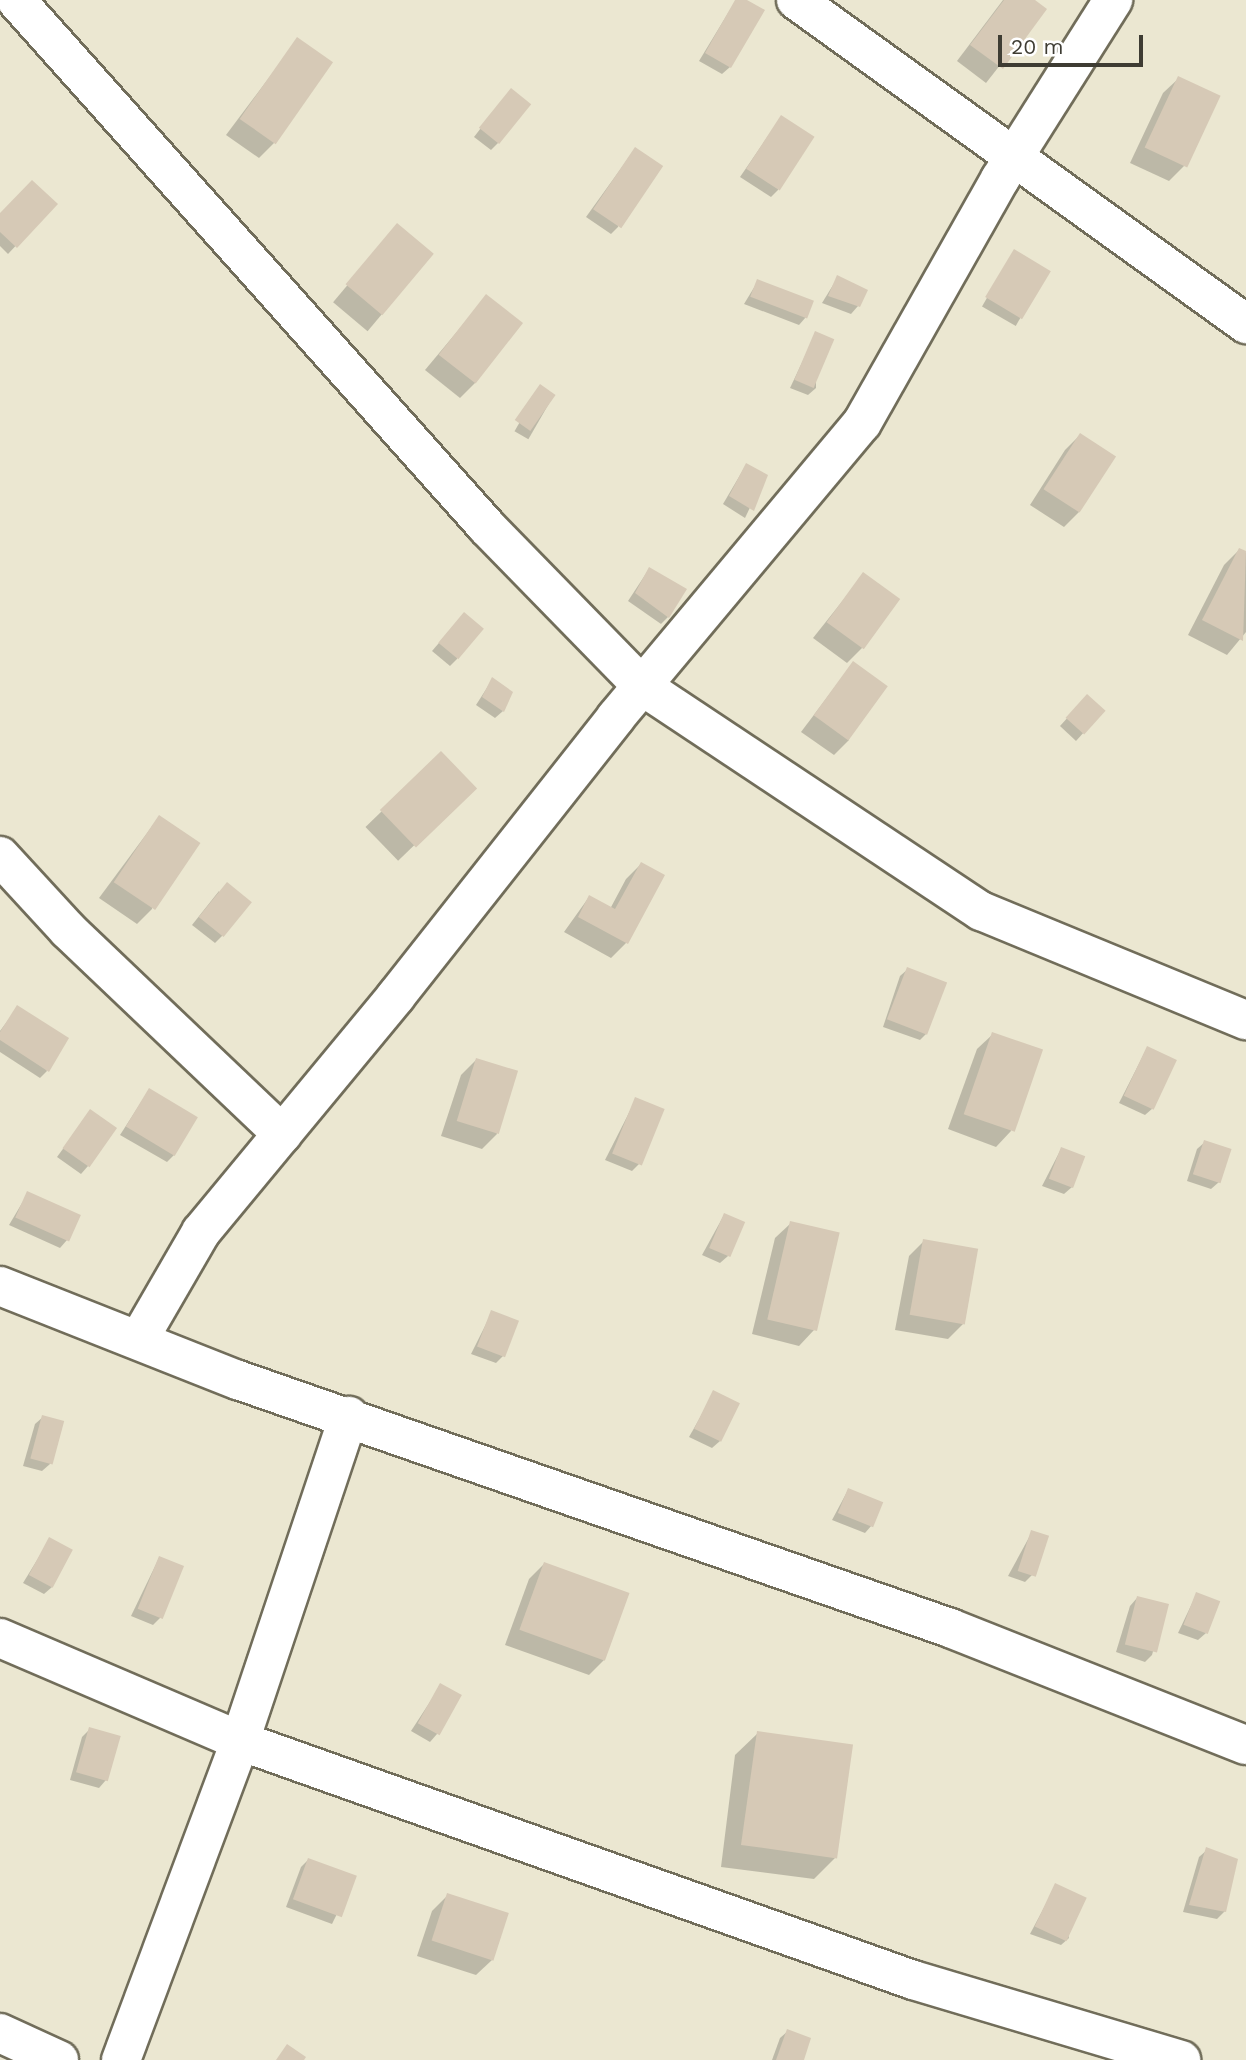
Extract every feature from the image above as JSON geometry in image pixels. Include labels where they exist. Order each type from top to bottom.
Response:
[{"type":"street","points":[[16,0],[487,527],[642,686],[981,911],[1246,1020]]},
{"type":"street","points":[[796,0],[1016,155],[1134,247],[1246,324]]},
{"type":"street","points":[[139,1339],[201,1232],[642,686],[862,423],[1016,155],[1113,0]]},
{"type":"street","points":[[0,856],[68,930],[282,1134]]},
{"type":"street","points":[[0,1286],[238,1380],[349,1416],[950,1628],[1246,1745]]},
{"type":"street","points":[[121,2060],[240,1741],[349,1416]]},
{"type":"street","points":[[0,1638],[240,1741],[913,1980],[1181,2060]]},
{"type":"street","points":[[0,2032],[59,2060]]},
{"type":"building","points":[[735,0],[747,0],[765,10],[731,68],[705,53]]},
{"type":"building","points":[[1004,0],[1035,0],[1047,9],[1003,69],[970,45]]},
{"type":"building","points":[[297,37],[333,62],[276,144],[240,119]]},
{"type":"building","points":[[1178,76],[1221,96],[1187,167],[1145,148]]},
{"type":"building","points":[[511,88],[531,104],[499,144],[479,128]]},
{"type":"building","points":[[781,115],[815,137],[780,190],[746,169]]},
{"type":"building","points":[[635,147],[663,166],[621,228],[593,209]]},
{"type":"building","points":[[32,180],[58,204],[17,248],[0,232],[0,213]]},
{"type":"building","points":[[397,223],[434,254],[382,315],[346,284]]},
{"type":"building","points":[[1014,249],[1051,271],[1022,319],[985,297]]},
{"type":"building","points":[[837,275],[868,290],[860,307],[828,296]]},
{"type":"building","points":[[757,279],[814,301],[807,319],[750,297]]},
{"type":"building","points":[[486,294],[523,323],[476,384],[439,355]]},
{"type":"building","points":[[815,331],[834,339],[814,388],[794,380]]},
{"type":"building","points":[[540,384],[556,395],[530,431],[515,420]]},
{"type":"building","points":[[1080,433],[1116,456],[1080,513],[1044,489]]},
{"type":"building","points":[[746,463],[768,475],[754,511],[729,496]]},
{"type":"building","points":[[1239,548],[1246,551],[1243,641],[1202,620]]},
{"type":"building","points":[[649,567],[687,589],[669,618],[635,593]]},
{"type":"building","points":[[863,572],[900,599],[864,649],[827,622]]},
{"type":"building","points":[[464,612],[484,629],[458,659],[438,643]]},
{"type":"building","points":[[853,661],[888,686],[848,740],[814,715]]},
{"type":"building","points":[[492,677],[513,692],[504,712],[482,697]]},
{"type":"building","points":[[1087,694],[1106,711],[1084,735],[1066,718]]},
{"type":"building","points":[[441,751],[477,788],[416,847],[380,810]]},
{"type":"building","points":[[159,815],[200,843],[155,910],[114,882]]},
{"type":"building","points":[[641,862],[665,875],[628,944],[578,917],[589,895],[615,909]]},
{"type":"building","points":[[227,882],[252,902],[224,937],[199,917]]},
{"type":"building","points":[[907,967],[947,982],[927,1035],[887,1019]]},
{"type":"building","points":[[17,1005],[69,1038],[49,1072],[0,1040],[0,1032]]},
{"type":"building","points":[[992,1032],[1043,1050],[1015,1132],[964,1114]]},
{"type":"building","points":[[1147,1046],[1177,1060],[1154,1110],[1124,1096]]},
{"type":"building","points":[[476,1058],[518,1071],[499,1134],[457,1121]]},
{"type":"building","points":[[149,1088],[198,1117],[175,1156],[126,1127]]},
{"type":"building","points":[[635,1097],[665,1109],[642,1166],[612,1154]]},
{"type":"building","points":[[90,1109],[117,1128],[90,1167],[62,1148]]},
{"type":"building","points":[[1204,1140],[1232,1149],[1220,1183],[1193,1174]]},
{"type":"building","points":[[1061,1147],[1085,1156],[1073,1188],[1049,1179]]},
{"type":"building","points":[[27,1191],[81,1215],[69,1241],[15,1217]]},
{"type":"building","points":[[724,1213],[745,1222],[730,1257],[709,1248]]},
{"type":"building","points":[[790,1221],[840,1232],[817,1331],[767,1319]]},
{"type":"building","points":[[923,1239],[978,1249],[965,1325],[910,1315]]},
{"type":"building","points":[[491,1310],[519,1321],[505,1357],[477,1346]]},
{"type":"building","points":[[713,1390],[740,1403],[721,1442],[694,1429]]},
{"type":"building","points":[[42,1415],[64,1421],[53,1464],[30,1458]]},
{"type":"building","points":[[848,1488],[883,1502],[873,1527],[838,1513]]},
{"type":"building","points":[[1031,1530],[1049,1536],[1036,1577],[1018,1571]]},
{"type":"building","points":[[49,1537],[73,1550],[53,1588],[29,1575]]},
{"type":"building","points":[[159,1556],[184,1566],[163,1619],[138,1609]]},
{"type":"building","points":[[544,1562],[630,1593],[605,1661],[519,1630]]},
{"type":"building","points":[[1196,1592],[1220,1601],[1208,1634],[1183,1625]]},
{"type":"building","points":[[1137,1596],[1169,1604],[1157,1652],[1125,1645]]},
{"type":"building","points":[[440,1683],[462,1695],[440,1735],[418,1723]]},
{"type":"building","points":[[89,1727],[121,1736],[108,1781],[76,1772]]},
{"type":"building","points":[[757,1731],[853,1744],[837,1858],[741,1845]]},
{"type":"building","points":[[1206,1847],[1238,1859],[1226,1912],[1189,1905]]},
{"type":"building","points":[[308,1858],[357,1876],[342,1917],[293,1899]]},
{"type":"building","points":[[1055,1883],[1087,1898],[1066,1941],[1035,1927]]},
{"type":"building","points":[[447,1893],[509,1913],[493,1961],[432,1941]]},
{"type":"building","points":[[787,2029],[811,2038],[804,2060],[776,2060]]},
{"type":"building","points":[[287,2044],[306,2057],[304,2060],[276,2060]]}]
